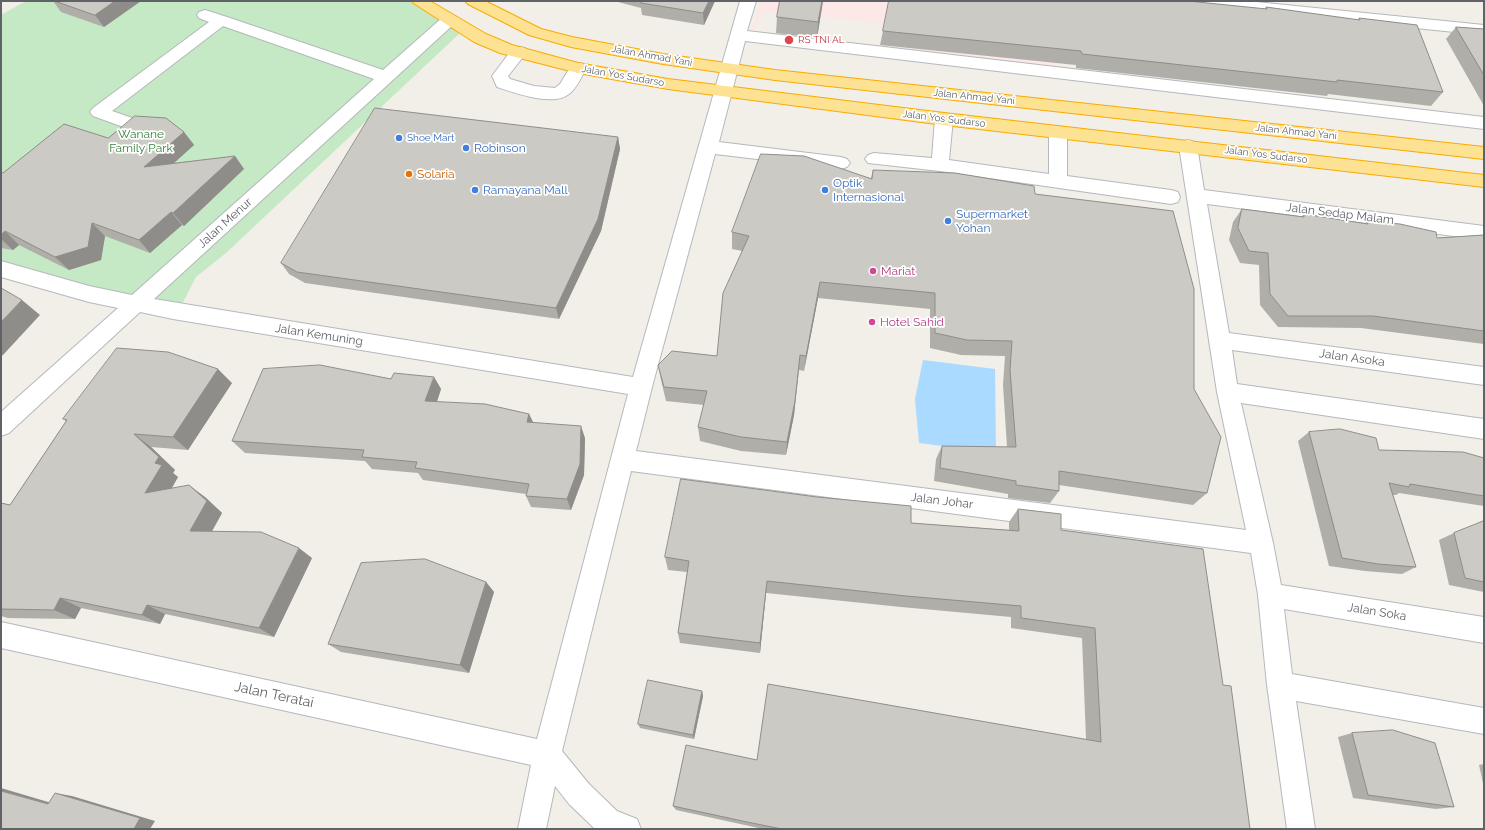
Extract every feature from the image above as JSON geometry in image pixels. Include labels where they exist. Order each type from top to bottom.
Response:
[{"type":"highway","name":"Jalan Yos Sudarso","points":[[420,1],[480,38],[519,52],[578,68],[724,92],[944,120],[1188,146],[1484,181]]},
{"type":"highway","name":"Jalan Ahmad Yani","points":[[473,1],[535,32],[570,42],[663,59],[790,77],[1484,153]]},
{"type":"street","points":[[532,829],[547,755],[624,460],[641,387],[709,147],[748,1]]},
{"type":"street","points":[[1200,1],[1484,30]]},
{"type":"street","points":[[205,15],[386,77]]},
{"type":"street","points":[[129,124],[99,112],[221,20]]},
{"type":"street","name":"Jalan Menur","points":[[1,426],[449,20]]},
{"type":"street","points":[[738,35],[1484,123]]},
{"type":"street","points":[[519,52],[500,76],[503,83],[526,90],[555,94],[564,90],[578,68]]},
{"type":"street","points":[[940,165],[944,120]]},
{"type":"street","points":[[1058,132],[1058,182]]},
{"type":"street","points":[[1188,146],[1228,392],[1261,543],[1270,595],[1280,685],[1301,829]]},
{"type":"street","points":[[709,147],[841,163]]},
{"type":"street","points":[[874,158],[940,165],[1171,197]]},
{"type":"street","name":"Jalan Sedap Malam","points":[[1196,196],[1484,233]]},
{"type":"street","name":"Jalan Kemuning","points":[[1,269],[89,294],[136,304],[641,387]]},
{"type":"street","name":"Jalan Asoka","points":[[1220,340],[1484,376]]},
{"type":"street","points":[[1228,392],[1484,429]]},
{"type":"street","name":"Jalan Johar","points":[[624,460],[1261,543]]},
{"type":"street","name":"Jalan Soka","points":[[1270,595],[1484,630]]},
{"type":"street","name":"Jalan Teratai","points":[[1,635],[547,755]]},
{"type":"street","points":[[1280,685],[1484,721]]},
{"type":"street","points":[[547,755],[579,794],[608,822],[627,829]]},
{"type":"shaded area","name":"RS TNI AL","points":[[761,1],[783,1],[820,14],[823,1],[1055,1],[1060,78],[748,41]],"holes":[[[762,12],[786,15],[780,34],[755,31]],[[797,15],[1043,39],[1044,62],[793,36]]]},
{"type":"green space","name":"Wanane Family Park","points":[[26,1],[410,1],[460,33],[226,253],[196,277],[180,308],[1,266],[1,15]]},
{"type":"water","points":[[923,360],[995,369],[996,453],[919,443],[915,399]]},
{"type":"building","points":[[55,1],[115,1],[95,15]]},
{"type":"building","points":[[642,1],[709,1],[703,13],[641,3]]},
{"type":"building","points":[[780,1],[822,1],[818,22],[777,17]]},
{"type":"building","points":[[889,1],[1188,1],[1267,9],[1266,7],[1360,20],[1359,18],[1417,25],[1443,92],[1082,54],[1081,51],[883,31]]},
{"type":"building","points":[[1456,27],[1484,29],[1484,75]]},
{"type":"building","name":"Ramayana Mall","points":[[375,108],[618,137],[598,219],[556,308],[297,272],[281,263]]},
{"type":"building","points":[[135,116],[166,118],[184,132],[144,167],[235,156],[173,213],[171,212],[139,240],[92,223],[88,247],[55,257],[5,231],[1,235],[1,172],[3,173],[64,124],[108,138]]},
{"type":"building","points":[[761,154],[804,156],[872,179],[873,170],[955,173],[1034,186],[1035,194],[1173,211],[1194,289],[1194,389],[1221,437],[1207,493],[1059,471],[1059,491],[1016,485],[1016,481],[940,468],[942,446],[1016,447],[1010,370],[1012,341],[967,340],[935,333],[935,293],[820,282],[806,356],[800,355],[795,401],[787,442],[741,437],[698,427],[707,391],[664,387],[658,365],[672,351],[717,356],[723,293],[749,236],[732,232]]},
{"type":"building","points":[[1242,209],[1304,217],[1304,214],[1368,224],[1367,221],[1400,224],[1436,232],[1437,238],[1484,235],[1484,331],[1373,316],[1288,316],[1270,294],[1268,253],[1249,251],[1238,228]]},
{"type":"building","points":[[1,288],[22,300],[1,322]]},
{"type":"building","points":[[117,348],[168,352],[218,369],[173,437],[134,434],[159,457],[155,463],[162,465],[145,493],[189,485],[207,501],[190,531],[261,532],[299,548],[259,628],[147,605],[142,615],[60,598],[54,610],[1,609],[1,503],[10,505],[67,420],[63,419]]},
{"type":"building","points":[[320,365],[391,379],[394,373],[434,377],[425,401],[485,404],[529,414],[527,422],[581,426],[580,464],[567,499],[526,496],[529,484],[415,468],[417,462],[362,457],[364,450],[232,441],[263,369]]},
{"type":"building","points":[[1340,429],[1376,438],[1379,450],[1463,452],[1484,458],[1484,496],[1410,484],[1409,487],[1389,483],[1416,567],[1378,564],[1342,558],[1309,432]]},
{"type":"building","points":[[681,479],[817,497],[911,506],[911,523],[1019,531],[1018,509],[1061,514],[1061,530],[1203,549],[1223,685],[1231,686],[1250,829],[782,829],[673,806],[686,745],[757,760],[768,684],[1101,742],[1095,628],[1021,618],[1021,606],[906,596],[767,581],[760,643],[678,633],[689,561],[665,557]]},
{"type":"building","points":[[1484,521],[1484,582],[1465,578],[1454,533]]},
{"type":"building","points":[[425,559],[486,582],[460,665],[328,644],[361,563]]},
{"type":"building","points":[[648,680],[702,691],[693,735],[638,724]]},
{"type":"building","points":[[1393,730],[1435,743],[1454,807],[1368,795],[1352,733]]},
{"type":"building","points":[[1,791],[48,804],[55,793],[140,818],[134,829],[1,829]]},
{"type":"place","name":"RS TNI AL","points":[[789,40]]},
{"type":"place","name":"Shoe Mart","points":[[399,138]]},
{"type":"place","name":"Robinson","points":[[466,148]]},
{"type":"place","name":"Solaria","points":[[409,174]]},
{"type":"place","name":"Ramayana Mall","points":[[475,190]]},
{"type":"place","name":"Optik Internasional","points":[[825,190]]},
{"type":"place","name":"Supermarket Yohan","points":[[948,221]]},
{"type":"place","name":"Mariat","points":[[873,271]]},
{"type":"place","name":"Hotel Sahid","points":[[872,322]]}]
